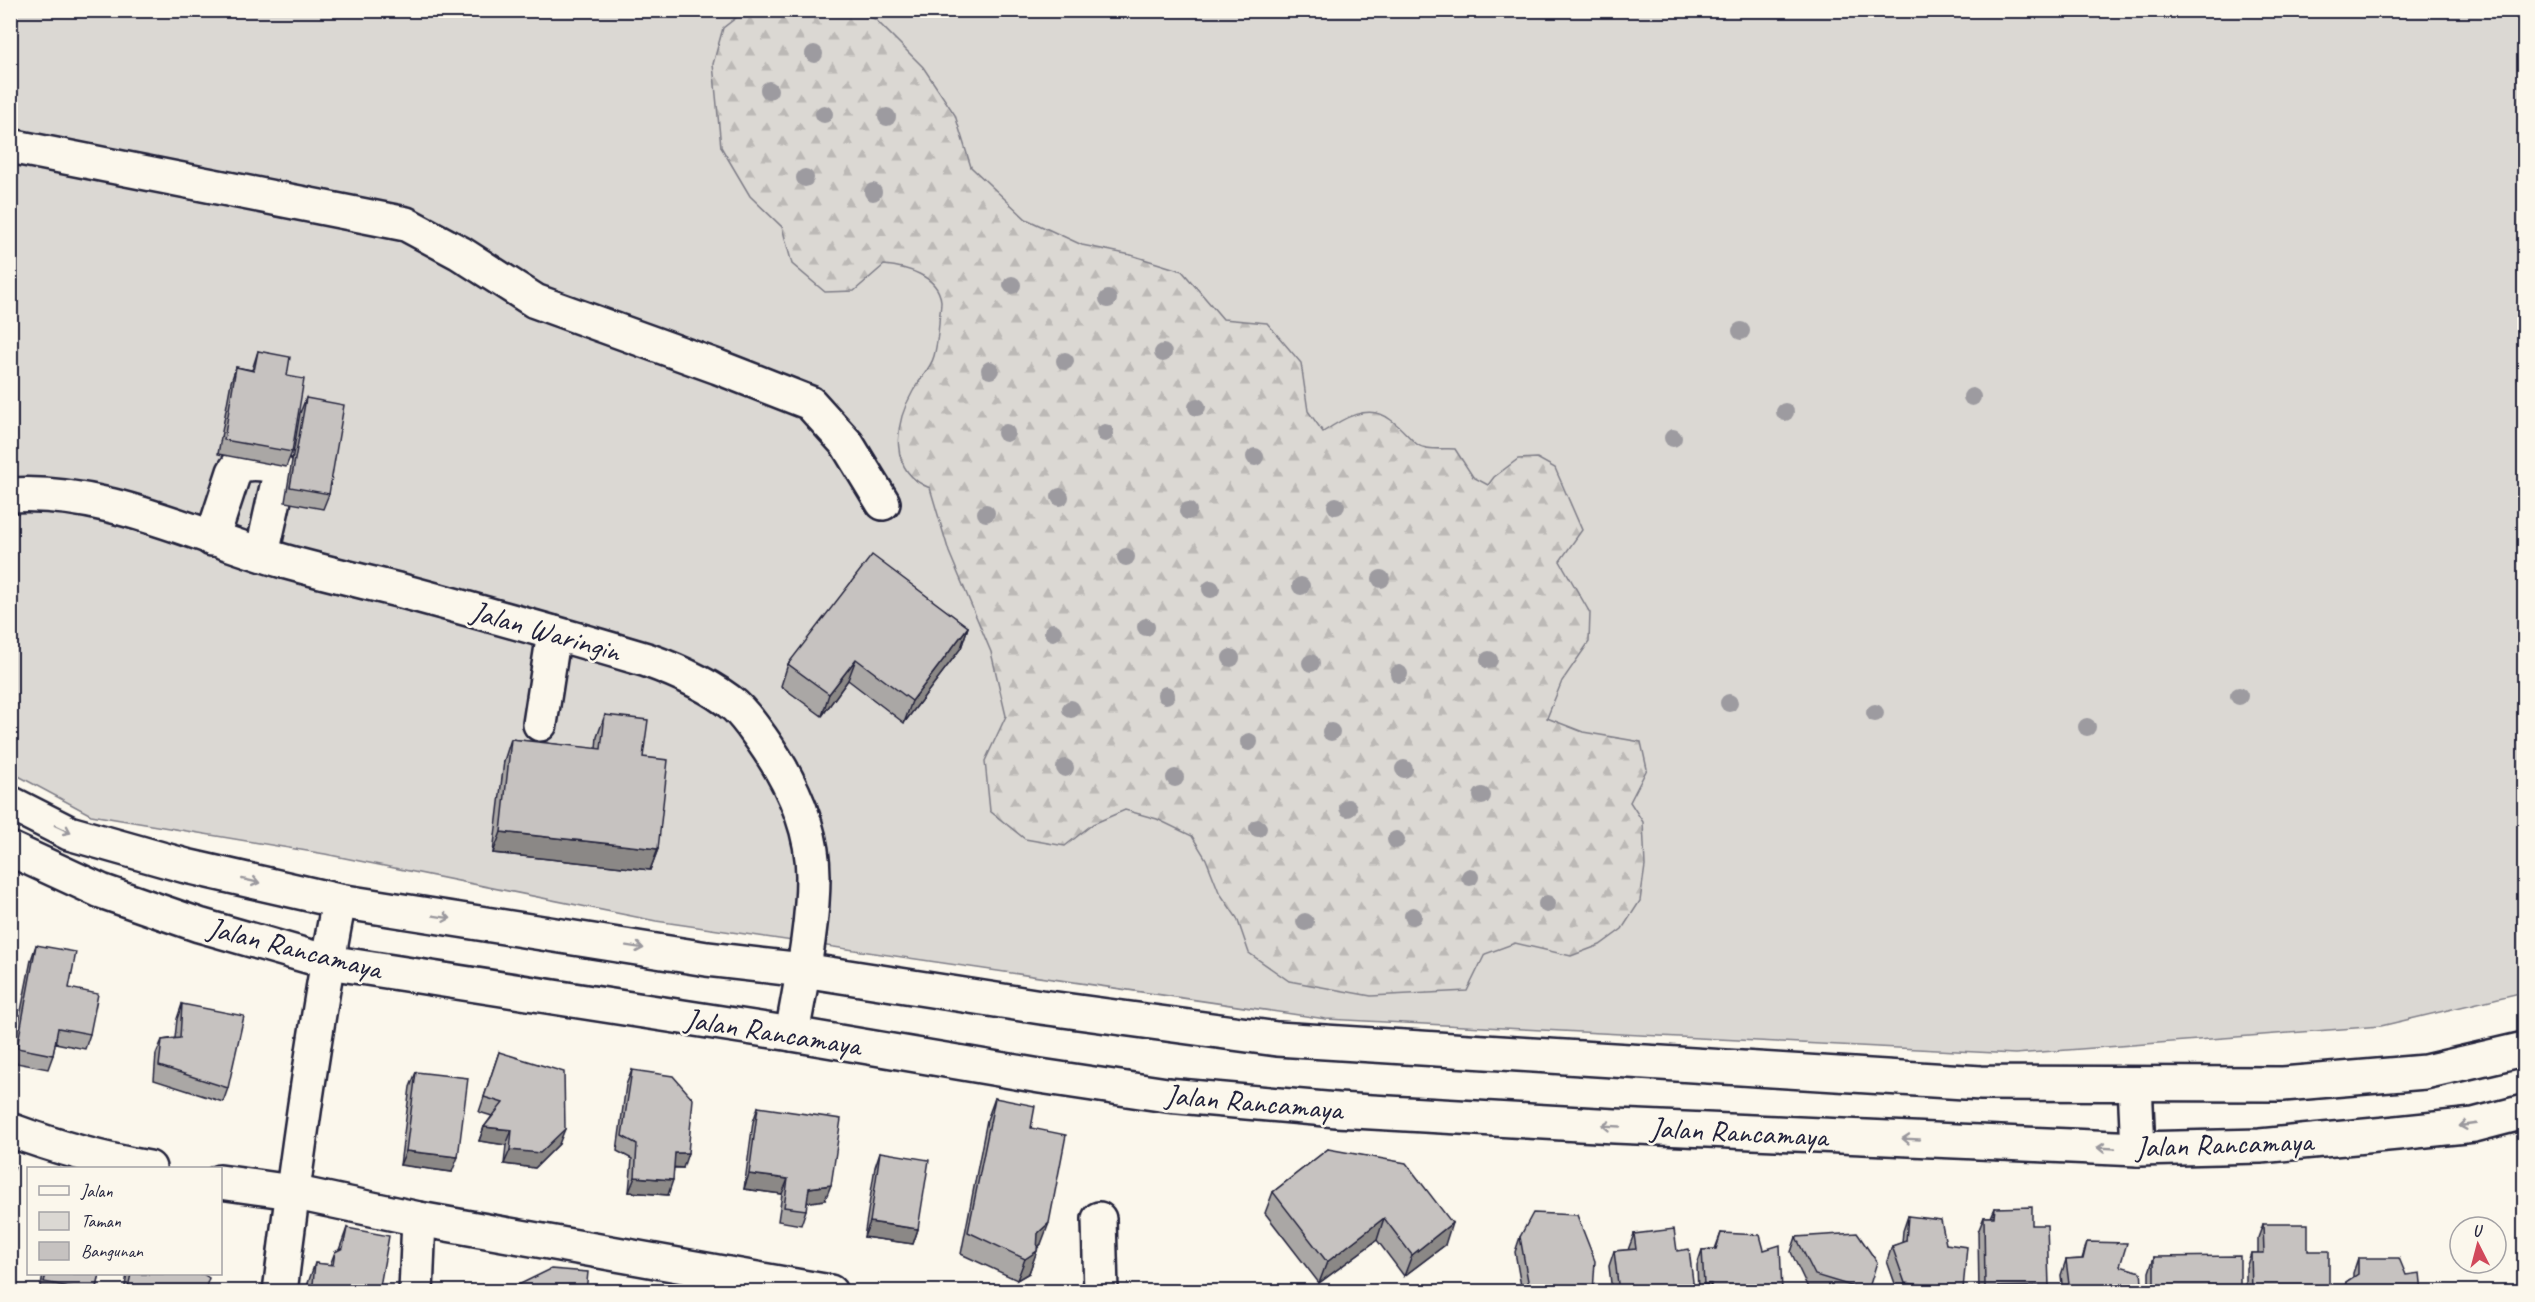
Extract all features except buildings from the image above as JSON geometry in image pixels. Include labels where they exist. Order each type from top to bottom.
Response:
[{"type":"street","points":[[10,146],[406,224],[460,252],[535,301],[718,366],[810,403],[846,444],[883,503]]},
{"type":"street","points":[[212,539],[238,466],[250,464],[274,466],[280,473],[262,554]]},
{"type":"street","name":"Jalan Waringin","points":[[10,495],[41,494],[131,509],[212,539],[262,554],[554,633],[674,669],[736,707],[786,777],[799,805],[809,841],[813,874],[811,907],[792,1034]]},
{"type":"street","points":[[540,724],[554,633]]},
{"type":"street","name":"Jalan Rancamaya","points":[[10,803],[69,833],[186,866],[339,902],[708,959],[803,970],[1041,1007],[1277,1039],[1969,1082],[2295,1083],[2425,1072],[2523,1058]]},
{"type":"street","name":"Jalan Rancamaya","points":[[10,849],[101,891],[199,925],[328,962],[1167,1095],[1337,1110],[1627,1127],[2138,1149],[2260,1146],[2474,1125],[2524,1112]]},
{"type":"street","points":[[280,1292],[292,1192],[339,902]]},
{"type":"street","points":[[2135,1084],[2138,1149]]},
{"type":"street","points":[[10,1130],[39,1141],[110,1161],[143,1167]]},
{"type":"street","points":[[222,1182],[292,1192],[419,1219],[830,1292]]},
{"type":"street","points":[[416,1292],[419,1219]]},
{"type":"street","points":[[1099,1219],[1101,1292]]},
{"type":"green space","points":[[10,11],[2524,11],[2524,992],[2381,1026],[2015,1054],[1326,1019],[656,921],[325,854],[91,815],[11,772]]},
{"type":"green space","points":[[760,11],[851,11],[875,19],[923,67],[955,115],[971,167],[1026,219],[1082,245],[1131,255],[1182,271],[1223,319],[1267,323],[1301,363],[1308,411],[1323,432],[1356,414],[1374,412],[1391,420],[1422,447],[1455,449],[1473,477],[1488,485],[1494,477],[1518,459],[1537,458],[1555,468],[1582,530],[1560,561],[1590,613],[1589,642],[1562,681],[1547,718],[1583,732],[1641,742],[1647,769],[1630,802],[1643,822],[1645,866],[1640,901],[1622,929],[1600,945],[1571,956],[1515,943],[1485,954],[1467,991],[1371,996],[1289,981],[1249,953],[1237,918],[1219,892],[1206,859],[1192,836],[1157,819],[1125,810],[1093,824],[1065,846],[1025,839],[990,811],[985,761],[1006,716],[991,652],[949,552],[930,488],[916,481],[907,471],[901,459],[899,446],[899,432],[907,404],[935,352],[941,304],[939,292],[934,285],[919,274],[884,265],[854,291],[825,292],[792,264],[782,227],[750,196],[721,147],[713,64],[723,28],[741,14]]}]
